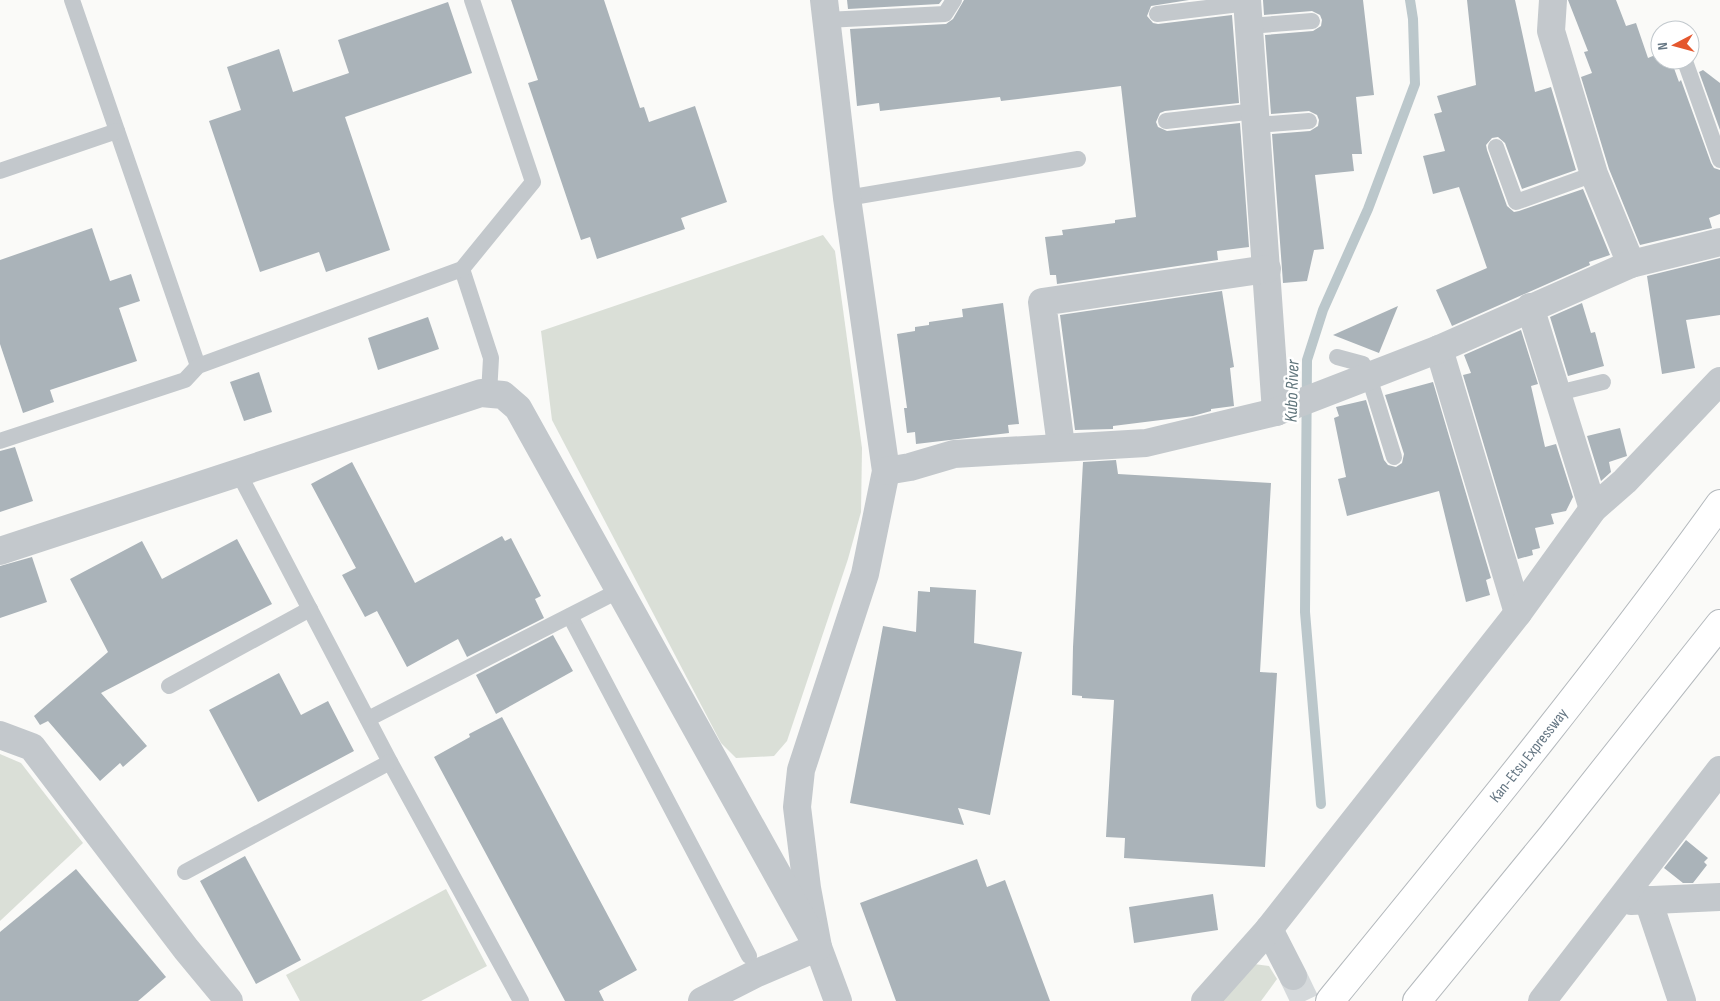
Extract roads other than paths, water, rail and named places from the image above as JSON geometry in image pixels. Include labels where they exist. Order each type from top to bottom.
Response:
[{"type":"highway","name":"Kan-Etsu Expressway","points":[[1330,1001],[1493,801],[1674,569],[1720,504]]},
{"type":"highway","points":[[1417,1001],[1552,836],[1720,624]]},
{"type":"street","points":[[1553,0],[1551,31],[1594,174],[1631,264]]},
{"type":"street","points":[[818,947],[807,888],[798,807],[801,770],[865,574],[886,471],[847,198],[825,10]]},
{"type":"street","points":[[1248,10],[1276,412]]},
{"type":"street","points":[[886,471],[910,467],[954,454],[1146,442],[1276,412],[1439,349],[1530,307],[1631,264],[1720,242]]},
{"type":"street","points":[[1061,446],[1042,302],[1267,269]]},
{"type":"street","points":[[1530,307],[1593,509]]},
{"type":"street","points":[[1439,349],[1518,613]]},
{"type":"street","points":[[1205,1001],[1269,929],[1518,613],[1593,509],[1625,481],[1720,381]]},
{"type":"street","points":[[0,551],[481,393],[503,395],[518,408],[818,947],[838,1001]]},
{"type":"street","points":[[0,735],[32,747],[228,1001]]},
{"type":"street","points":[[1542,1001],[1720,770]]},
{"type":"street","points":[[1619,902],[1720,897]]},
{"type":"street","points":[[1648,900],[1682,1001]]},
{"type":"street","points":[[1269,929],[1293,976]]},
{"type":"street","points":[[702,1001],[757,973],[818,947]]},
{"type":"lane","points":[[72,0],[198,366]]},
{"type":"lane","points":[[0,441],[184,380],[198,366],[462,269],[534,182],[472,0]]},
{"type":"lane","points":[[825,10],[945,14],[954,0]]},
{"type":"lane","points":[[1157,14],[1248,10],[1312,21]]},
{"type":"lane","points":[[1688,70],[1720,160]]},
{"type":"lane","points":[[1166,121],[1257,118],[1309,121]]},
{"type":"lane","points":[[0,171],[117,131]]},
{"type":"lane","points":[[1496,147],[1516,202],[1594,174]]},
{"type":"lane","points":[[847,198],[1078,159]]},
{"type":"lane","points":[[462,269],[490,358],[489,394]]},
{"type":"lane","points":[[1337,356],[1363,364],[1370,377],[1394,456]]},
{"type":"lane","points":[[1558,393],[1604,382]]},
{"type":"lane","points":[[238,472],[390,762],[520,1001]]},
{"type":"lane","points":[[368,719],[620,590]]},
{"type":"lane","points":[[169,686],[310,610]]},
{"type":"lane","points":[[570,616],[749,956]]},
{"type":"lane","points":[[185,872],[390,762]]},
{"type":"waterway","name":"Kubo River","points":[[1321,804],[1305,612],[1307,360],[1323,310],[1368,209],[1415,84],[1413,19],[1410,0]]},
{"type":"tunnel","points":[[1293,976],[1305,1001]]}]
